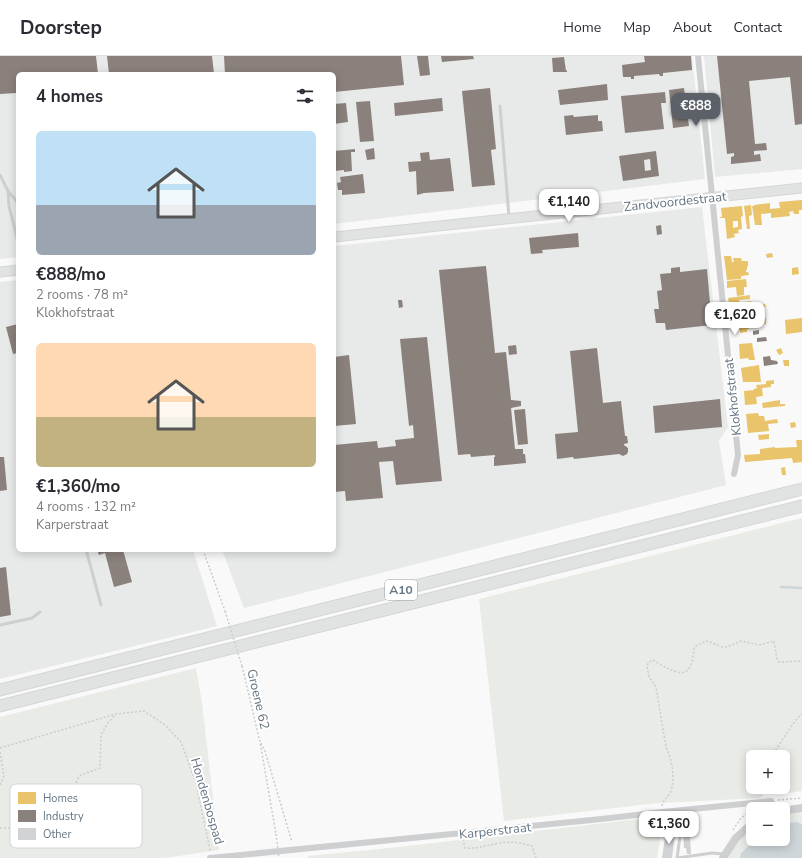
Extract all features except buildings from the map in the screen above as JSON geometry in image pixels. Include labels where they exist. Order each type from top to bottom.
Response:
[{"type":"highway","name":"A10","points":[[0,690],[802,489]]},
{"type":"highway","name":"A10","points":[[0,706],[802,506]]},
{"type":"main road","name":"Zandvoordestraat","points":[[336,237],[802,188]]},
{"type":"main road","points":[[0,272],[16,270]]},
{"type":"street","name":"Klokhofstraat","points":[[698,56],[738,455],[734,474]]},
{"type":"street","name":"Karperstraat","points":[[210,858],[771,801]]},
{"type":"street","points":[[790,810],[802,808]]},
{"type":"street","points":[[724,856],[736,838],[746,829]]},
{"type":"lane","points":[[500,106],[509,218]]},
{"type":"lane","points":[[0,175],[8,191],[16,201]]},
{"type":"lane","points":[[8,191],[9,206],[16,234]]},
{"type":"lane","points":[[87,553],[102,605]]},
{"type":"lane","points":[[0,625],[32,618],[40,612]]},
{"type":"lane","points":[[684,809],[677,858],[712,853],[724,856]]},
{"type":"path","name":"Groene 62","points":[[204,552],[225,611],[242,666],[260,742],[279,858]]},
{"type":"path","points":[[663,812],[663,802],[669,794],[673,784],[670,756],[666,747],[656,687],[648,677],[648,663],[653,660],[674,673],[680,674],[686,671],[691,665],[694,658],[694,647],[706,641],[722,647],[727,647],[741,641],[755,645],[774,641],[777,659],[779,662],[802,661]]},
{"type":"path","name":"Hondenbospad","points":[[0,748],[116,714],[144,711],[165,725],[182,742],[196,783],[210,850],[219,857]]},
{"type":"path","points":[[76,784],[79,776],[100,768],[101,735],[108,723],[116,714]]},
{"type":"path","points":[[776,750],[795,721],[802,714]]},
{"type":"path","points":[[260,742],[265,751],[288,831],[296,849]]},
{"type":"path","points":[[0,752],[4,776],[0,786]]},
{"type":"path","points":[[771,801],[802,798]]},
{"type":"path","points":[[0,828],[10,828]]},
{"type":"path","points":[[462,833],[465,848],[474,849],[501,843],[519,842],[532,846],[536,858]]},
{"type":"shaded area","points":[[0,56],[692,56],[705,179],[336,224],[336,72],[16,72],[16,257],[0,259]]},
{"type":"shaded area","points":[[704,56],[802,56],[802,169],[715,177]]},
{"type":"shaded area","points":[[702,207],[728,427],[719,441],[726,485],[244,608],[223,552],[336,552],[336,246]]},
{"type":"shaded area","points":[[16,280],[16,552],[194,552],[217,626],[0,679],[0,282]]},
{"type":"shaded area","points":[[802,518],[802,791],[790,793],[790,750],[746,750],[746,794],[764,794],[761,798],[657,803],[504,821],[479,599]]},
{"type":"shaded area","points":[[196,668],[202,703],[219,850],[164,858],[0,858],[0,717]]},
{"type":"shaded area","points":[[802,813],[802,824],[797,822],[790,822],[790,814]]},
{"type":"shaded area","points":[[664,816],[657,858],[308,858],[308,856],[399,847]]},
{"type":"shaded area","points":[[790,822],[797,822],[802,824],[802,858],[740,858],[741,853],[748,846],[790,846]]},
{"type":"shaded area","points":[[746,834],[746,846],[748,846],[741,853],[740,858],[728,858],[739,841]]},
{"type":"waterway","points":[[781,587],[802,588]]}]
